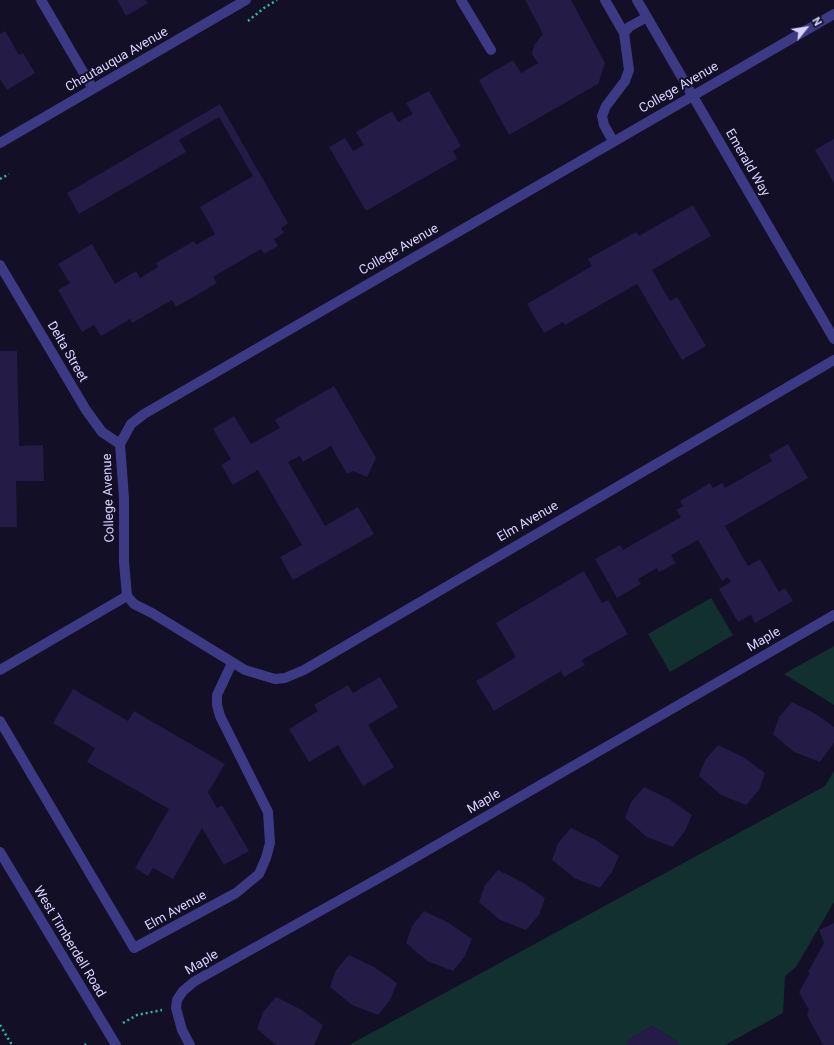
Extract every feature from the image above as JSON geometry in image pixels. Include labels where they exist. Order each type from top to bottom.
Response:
[{"type":"street","points":[[41,0],[92,89]]},
{"type":"street","name":"Chautauqua Avenue","points":[[0,143],[246,0]]},
{"type":"street","points":[[461,0],[491,50]]},
{"type":"street","points":[[605,0],[624,33],[629,70],[625,81],[606,106],[602,116],[604,125],[613,142]]},
{"type":"street","name":"Emerald Way","points":[[637,0],[834,339]]},
{"type":"street","name":"College Avenue","points":[[127,596],[124,562],[124,498],[120,444],[131,424],[144,414],[834,14]]},
{"type":"street","points":[[624,33],[629,28],[647,17]]},
{"type":"street","name":"Delta Street","points":[[0,265],[86,410],[102,432],[120,444]]},
{"type":"street","name":"Elm Avenue","points":[[127,596],[134,604],[152,612],[245,670],[275,679],[285,678],[304,670],[834,360]]},
{"type":"street","points":[[0,670],[127,596]]},
{"type":"street","name":"Maple","points":[[176,1008],[183,991],[195,981],[397,868],[834,615]]},
{"type":"street","name":"Elm Avenue","points":[[0,721],[134,948],[236,893],[259,874],[266,858],[270,843],[268,812],[220,716],[217,705],[217,695],[232,662]]},
{"type":"street","name":"West Timberdell Road","points":[[0,852],[116,1045]]},
{"type":"street","points":[[176,1008],[182,1030],[190,1045]]},
{"type":"path","points":[[248,21],[264,8],[278,0]]},
{"type":"path","points":[[0,179],[9,174]]},
{"type":"path","points":[[123,1023],[137,1015],[176,1008]]},
{"type":"path","points":[[0,1025],[12,1045]]},
{"type":"green space","points":[[711,598],[733,635],[670,672],[648,634]]},
{"type":"green space","points":[[834,646],[834,705],[784,674]]},
{"type":"green space","points":[[834,771],[834,902],[796,967],[785,976],[783,1013],[725,1045],[679,1045],[677,1041],[652,1026],[628,1040],[627,1045],[349,1045],[825,786]]},
{"type":"building","points":[[117,0],[146,0],[148,3],[126,16]]},
{"type":"building","points":[[525,0],[571,0],[605,63],[598,84],[509,135],[479,80],[513,60],[521,73],[538,63],[532,54],[534,45],[543,34]]},
{"type":"building","points":[[5,31],[19,55],[23,53],[35,73],[7,90],[0,79],[0,34]]},
{"type":"building","points":[[429,91],[461,146],[453,151],[457,159],[366,211],[329,147],[345,138],[353,151],[364,145],[356,132],[392,111],[398,122],[413,114],[406,103]]},
{"type":"building","points":[[220,104],[288,223],[281,228],[284,233],[274,239],[278,246],[264,254],[261,249],[213,277],[217,283],[176,307],[172,300],[132,323],[130,319],[101,336],[94,325],[82,332],[58,290],[70,283],[58,264],[92,244],[115,284],[136,271],[140,278],[158,267],[156,263],[194,241],[196,245],[215,234],[200,207],[253,176],[219,117],[179,140],[186,152],[79,214],[67,193]]},
{"type":"building","points":[[834,139],[834,183],[815,150]]},
{"type":"building","points":[[693,205],[711,236],[652,270],[670,301],[677,297],[706,346],[682,360],[637,284],[565,325],[563,322],[544,333],[527,304],[592,266],[588,259],[636,232],[639,236]]},
{"type":"building","points":[[0,351],[17,351],[19,446],[43,445],[44,481],[16,481],[17,527],[0,527]]},
{"type":"building","points":[[334,386],[376,458],[367,477],[353,471],[347,474],[331,446],[303,462],[300,456],[288,462],[325,526],[358,507],[374,534],[293,580],[280,557],[302,545],[258,470],[233,485],[221,465],[231,459],[213,429],[234,416],[251,444],[280,428],[275,420]]},
{"type":"building","points":[[788,444],[808,478],[725,526],[748,566],[760,559],[779,592],[785,588],[793,601],[755,623],[751,615],[738,622],[719,589],[731,582],[728,577],[722,581],[698,540],[671,555],[676,563],[659,572],[657,568],[638,579],[641,584],[617,598],[595,559],[620,545],[623,550],[681,517],[676,510],[683,506],[680,501],[710,483],[713,488],[722,483],[725,488],[772,461],[769,455]]},
{"type":"building","points":[[584,571],[602,603],[608,600],[628,634],[582,660],[585,665],[564,677],[561,671],[494,711],[476,681],[516,657],[496,623]]},
{"type":"building","points":[[380,677],[398,707],[368,725],[394,767],[363,786],[338,745],[309,762],[289,729],[318,711],[314,705],[348,685],[353,693]]},
{"type":"building","points":[[73,689],[128,721],[134,711],[225,764],[208,792],[217,808],[222,805],[249,851],[224,865],[202,828],[173,879],[153,868],[148,876],[135,868],[169,809],[87,762],[95,748],[53,723]]},
{"type":"building","points":[[792,702],[816,714],[834,727],[834,743],[820,762],[794,752],[773,734],[779,717]]},
{"type":"building","points":[[718,745],[743,757],[765,773],[759,790],[746,805],[721,795],[699,776],[705,760]]},
{"type":"building","points":[[644,787],[669,799],[692,815],[685,831],[673,847],[647,837],[625,818],[631,802]]},
{"type":"building","points":[[571,828],[596,840],[619,856],[612,872],[600,888],[574,878],[552,860],[558,843]]},
{"type":"building","points":[[498,870],[522,882],[545,898],[539,915],[526,930],[500,920],[479,902],[485,885]]},
{"type":"building","points":[[424,911],[449,923],[472,939],[465,956],[453,971],[427,961],[406,943],[412,926]]},
{"type":"building","points":[[834,923],[834,1045],[823,1045],[808,1017],[807,1013],[809,1010],[799,992],[824,943],[819,930]]},
{"type":"building","points":[[349,955],[374,967],[397,983],[390,1000],[378,1015],[352,1005],[330,987],[336,970]]},
{"type":"building","points":[[276,997],[300,1009],[323,1025],[314,1045],[276,1045],[257,1029],[263,1012]]},
{"type":"building","points":[[652,1026],[677,1041],[679,1045],[627,1045],[627,1040]]}]
